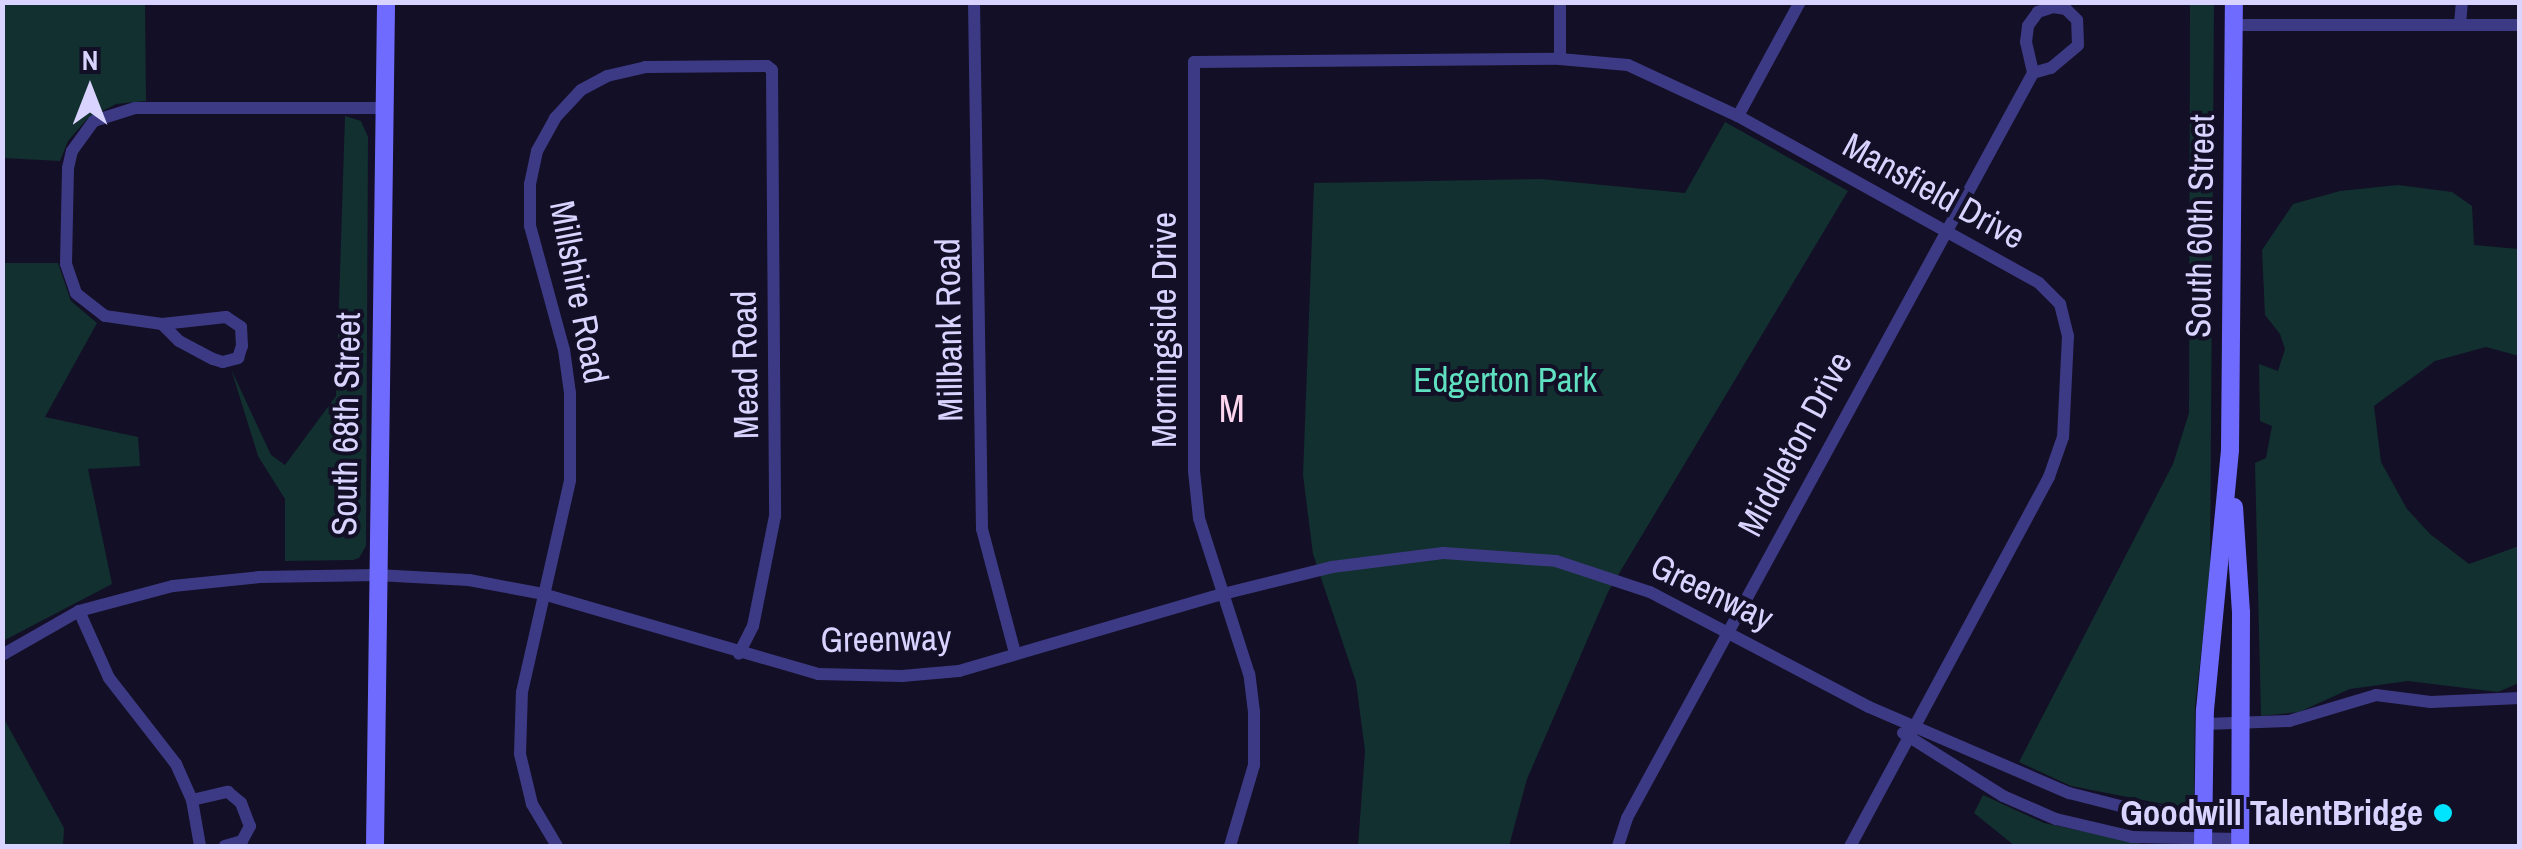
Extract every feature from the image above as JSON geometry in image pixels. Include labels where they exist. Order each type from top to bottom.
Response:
[{"type":"street","name":"South 68th Street","points":[[374,846],[386,2]]},
{"type":"street","name":"Millbank Road","points":[[974,2],[982,529],[1015,653]]},
{"type":"street","points":[[1560,2],[1560,59]]},
{"type":"street","points":[[1738,116],[1800,2]]},
{"type":"street","name":"South 60th Street","points":[[2234,2],[2230,450],[2241,613],[2240,843]]},
{"type":"street","points":[[2460,24],[2462,2]]},
{"type":"street","points":[[2052,6],[2066,9],[2078,20],[2078,45],[2051,68],[2033,74],[2026,42],[2028,26],[2038,12],[2052,6]]},
{"type":"street","points":[[2234,25],[2520,24]]},
{"type":"street","name":"Mansfield Drive","points":[[1194,62],[1560,59],[1628,65],[1738,116],[2039,283],[2060,304],[2068,336],[2064,437],[2048,477],[1850,846]]},
{"type":"street","name":"Morningside Drive","points":[[1194,62],[1194,471],[1199,518],[1248,674],[1254,712],[1254,765],[1230,846]]},
{"type":"street","name":"Millshire Road","points":[[557,846],[532,804],[520,754],[522,692],[570,480],[570,392],[564,350],[530,226],[530,184],[538,151],[555,118],[581,90],[607,76],[645,66],[767,66],[772,70]]},
{"type":"street","name":"Mead Road","points":[[740,654],[753,626],[775,516],[772,70]]},
{"type":"street","name":"Middleton Drive","points":[[1618,846],[1627,818],[2033,74]]},
{"type":"street","points":[[162,324],[180,341],[213,360],[238,358],[242,327],[226,317],[162,324],[105,316],[87,305],[70,279],[68,168],[72,151],[94,121],[135,108],[384,108]]},
{"type":"street","name":"South 60th Street","points":[[2203,844],[2205,724],[2230,450]]},
{"type":"street","name":"Greenway","points":[[2,655],[79,611],[174,586],[260,577],[377,575],[469,580],[543,594],[818,674],[902,676],[959,672],[1223,594],[1332,568],[1443,553],[1556,560],[1650,592],[1728,631],[1870,707],[2003,796],[2056,819],[2132,838],[2240,843]]},
{"type":"street","points":[[79,611],[109,678],[176,764],[192,800],[200,846]]},
{"type":"street","points":[[2205,724],[2290,721],[2376,695],[2403,695],[2431,702],[2520,698]]},
{"type":"street","name":"Greenway","points":[[1909,731],[2098,802],[2203,816],[2240,816]]},
{"type":"street","points":[[192,800],[228,792],[241,803],[250,826],[242,841],[225,846]]},
{"type":"green space","points":[[3,3],[145,3],[146,101],[116,104],[87,119],[68,141],[60,161],[3,158]]},
{"type":"green space","points":[[2190,3],[2214,3],[2210,573],[2195,707],[2194,798],[2189,806],[2179,807],[2071,786],[2019,762],[2173,464],[2189,413]]},
{"type":"green space","points":[[345,116],[361,121],[368,137],[366,546],[359,558],[353,560],[285,561],[285,499],[258,456],[231,369],[271,455],[285,465],[336,396]]},
{"type":"green space","name":"Edgerton Park","points":[[1725,122],[1848,191],[1608,592],[1527,779],[1509,846],[1358,846],[1365,751],[1356,682],[1313,554],[1303,475],[1314,183],[1541,179],[1685,193]]},
{"type":"green space","points":[[2398,185],[2452,192],[2472,206],[2474,245],[2519,249],[2519,356],[2486,347],[2435,361],[2374,406],[2381,462],[2407,509],[2430,534],[2469,564],[2519,546],[2519,683],[2498,692],[2408,681],[2350,689],[2299,712],[2261,716],[2255,463],[2266,458],[2272,426],[2260,421],[2259,364],[2278,371],[2285,349],[2280,334],[2265,315],[2262,250],[2293,204],[2340,191]]},
{"type":"green space","points":[[3,263],[58,263],[71,301],[97,323],[45,417],[138,437],[140,466],[88,469],[112,584],[3,641]]},
{"type":"green space","points":[[3,717],[64,828],[63,846],[3,846]]},
{"type":"green space","points":[[1983,795],[2044,823],[2151,846],[2015,846],[1974,813]]},
{"type":"place","name":"Goodwill TalentBridge","points":[[2443,813]]},
{"type":"district","name":"M","points":[[1233,409]]}]
